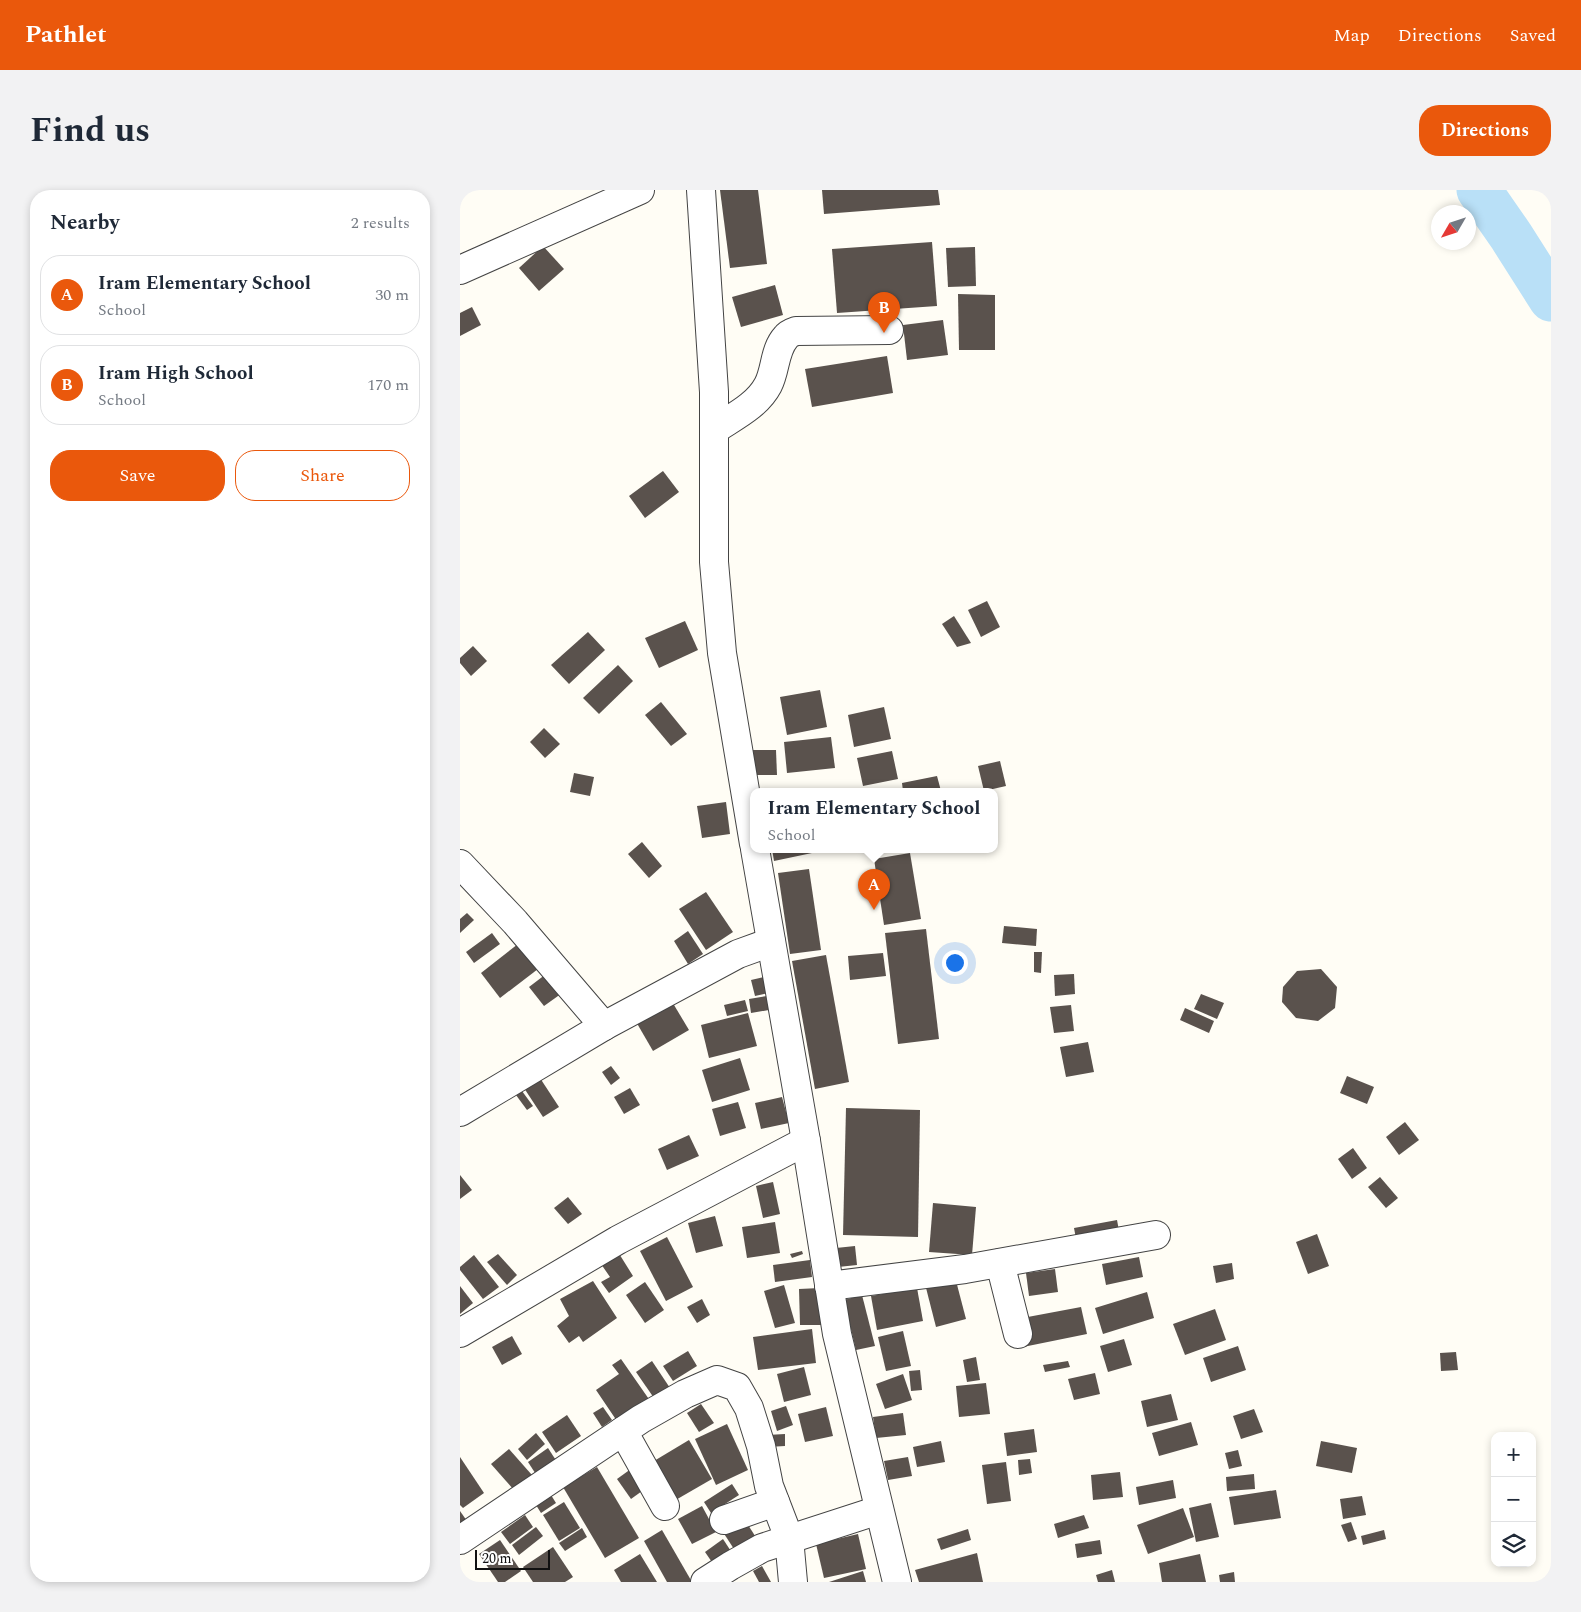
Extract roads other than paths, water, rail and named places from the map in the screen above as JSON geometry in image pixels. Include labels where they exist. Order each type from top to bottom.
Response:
[{"type":"street","points":[[460,270],[640,190]]},
{"type":"street","points":[[701,190],[714,392],[714,562],[721,644],[750,820]]},
{"type":"street","points":[[714,430],[755,402],[768,386],[780,348],[786,337],[796,330],[889,330]]},
{"type":"street","points":[[756,853],[806,1141],[837,1334],[897,1582]]},
{"type":"street","points":[[460,864],[515,922],[604,1026]]},
{"type":"street","points":[[460,1112],[604,1026],[738,954],[771,942]]},
{"type":"street","points":[[460,1333],[618,1240],[806,1141]]},
{"type":"street","points":[[829,1286],[1000,1263],[1156,1235]]},
{"type":"street","points":[[1000,1263],[1018,1334]]},
{"type":"street","points":[[460,1540],[623,1431],[685,1394],[717,1380],[737,1387],[748,1408],[761,1446],[775,1502],[789,1538],[793,1582]]},
{"type":"street","points":[[623,1431],[665,1506]]},
{"type":"street","points":[[724,1520],[775,1502]]},
{"type":"street","points":[[706,1582],[762,1548],[880,1510]]},
{"type":"waterway","points":[[1479,190],[1551,299]]},
{"type":"place","name":"Iram High School","points":[[884,333]]},
{"type":"place","name":"Iram Elementary School","points":[[874,910]]}]
